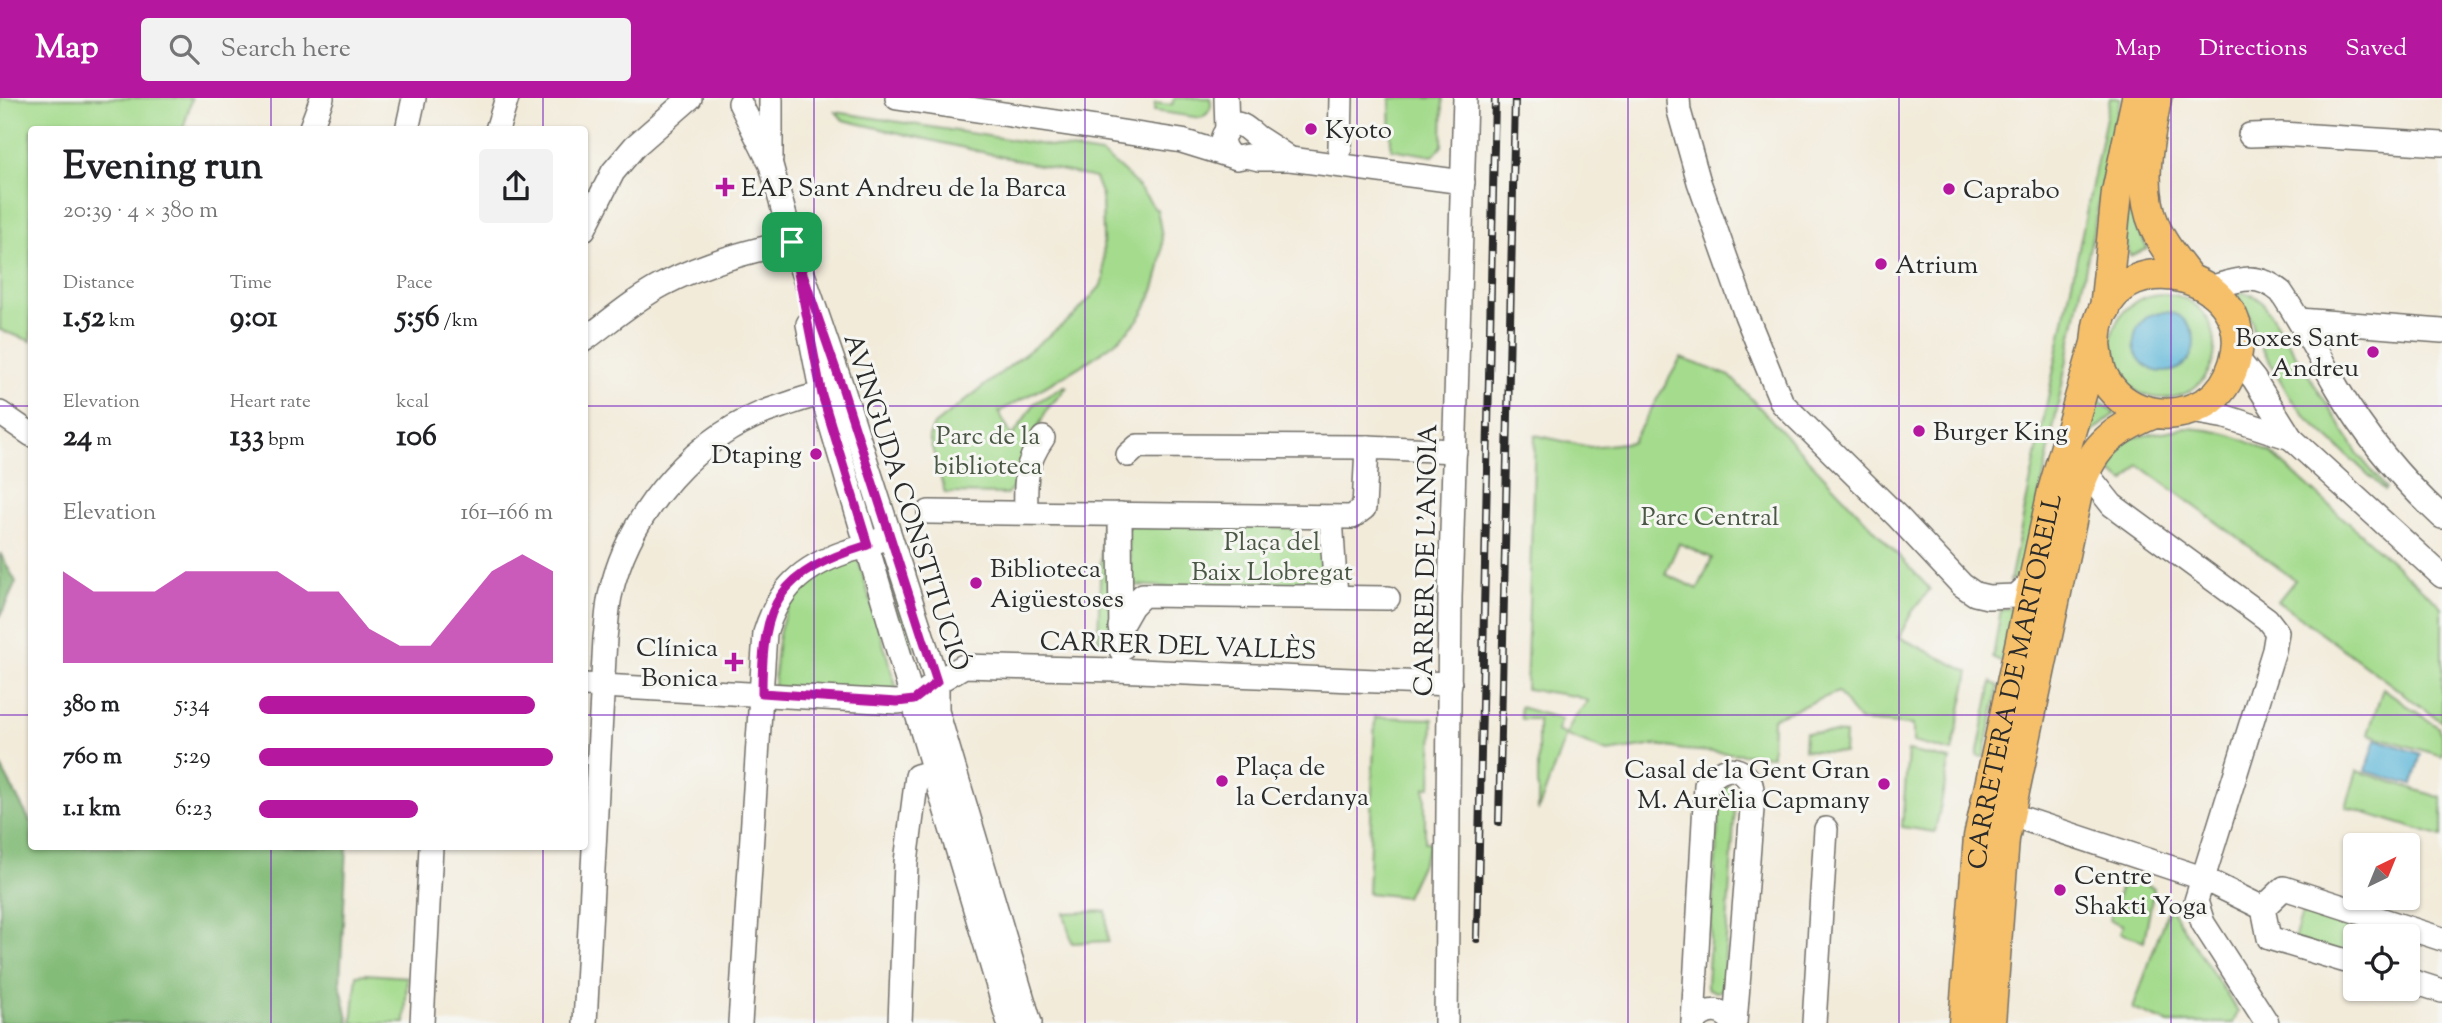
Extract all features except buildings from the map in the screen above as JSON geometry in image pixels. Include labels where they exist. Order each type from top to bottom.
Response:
[{"type":"main road","name":"CARRETERA DE MARTORELL","points":[[1964,1023],[1979,837],[2066,439],[2105,309],[2117,192],[2137,98]]},
{"type":"main road","points":[[2156,98],[2146,155],[2144,187],[2148,210],[2165,246],[2198,283],[2220,298],[2236,329],[2236,357],[2224,386],[2213,398],[2192,411]]},
{"type":"main road","points":[[2105,309],[2121,290],[2146,276],[2162,274],[2198,283]]},
{"type":"main road","points":[[2096,343],[2099,365],[2113,390],[2131,404],[2152,414]]},
{"type":"main road","name":"CARRETERA DE MARTORELL","points":[[1990,1023],[1999,882],[2009,814],[2074,506],[2084,470],[2110,436],[2132,422],[2152,414],[2176,415],[2192,411]]},
{"type":"street","points":[[312,126],[322,98]]},
{"type":"street","points":[[408,126],[414,98]]},
{"type":"street","points":[[498,126],[507,98]]},
{"type":"street","points":[[588,221],[613,172],[635,146],[690,98]]},
{"type":"street","points":[[897,98],[1182,141],[1238,139]]},
{"type":"street","points":[[1226,98],[1238,139],[1259,159],[1290,159],[1463,182]]},
{"type":"street","points":[[1237,98],[1246,115],[1238,139]]},
{"type":"street","points":[[1340,148],[1341,98]]},
{"type":"street","name":"CARRER DE L'ANOIA","points":[[1446,1023],[1450,598],[1465,98]]},
{"type":"street","points":[[1678,98],[1679,111],[1699,182],[1746,315],[1782,403],[1898,517],[1962,585],[1975,594],[1987,597],[2016,596],[2035,578]]},
{"type":"street","points":[[737,100],[756,106],[772,99]]},
{"type":"street","name":"AVINGUDA CONSTITUCIÓ","points":[[771,165],[772,99]]},
{"type":"street","name":"AVINGUDA CONSTITUCIÓ","points":[[737,100],[771,165],[792,242],[937,682],[937,711],[1030,1023]]},
{"type":"street","points":[[2250,135],[2281,134],[2442,144]]},
{"type":"street","points":[[588,337],[664,284],[720,260],[792,242]]},
{"type":"street","name":"AVINGUDA CONSTITUCIÓ","points":[[792,242],[822,395],[1009,1023]]},
{"type":"street","points":[[2198,283],[2241,279],[2269,281],[2281,292],[2339,391],[2382,454],[2409,487],[2442,517]]},
{"type":"street","points":[[2299,320],[2442,331]]},
{"type":"street","points":[[2236,357],[2254,379],[2291,438],[2442,576]]},
{"type":"street","points":[[585,1023],[594,686],[605,638],[610,597],[618,570],[639,524],[669,482],[692,458],[741,422],[769,410],[822,395],[830,396],[836,401],[845,423],[856,432]]},
{"type":"street","points":[[2192,411],[2226,417],[2291,438]]},
{"type":"street","points":[[0,413],[28,432]]},
{"type":"street","points":[[1027,512],[1025,480],[1032,454],[1043,438]]},
{"type":"street","points":[[1128,455],[1138,446],[1367,447],[1455,451]]},
{"type":"street","points":[[929,512],[1352,517],[1364,508],[1367,447]]},
{"type":"street","points":[[2084,470],[2112,505],[2267,619],[2277,632],[2274,650],[2196,901],[2203,923],[2267,1023]]},
{"type":"street","points":[[2074,506],[2092,502],[2112,505]]},
{"type":"street","points":[[1120,514],[1120,639],[1132,606],[1143,594],[1388,598]]},
{"type":"street","points":[[1331,517],[1336,597]]},
{"type":"street","points":[[740,1023],[765,633],[771,613],[793,580],[813,565],[879,541],[887,529]]},
{"type":"street","name":"CARRER DEL VALLÈS","points":[[914,700],[964,666],[1450,684]]},
{"type":"street","points":[[594,686],[897,702],[914,700]]},
{"type":"street","points":[[1693,1023],[1706,785],[1719,771],[1731,768],[1749,780],[1752,809],[1734,1023]]},
{"type":"street","points":[[900,1023],[906,862],[917,776],[934,771]]},
{"type":"street","points":[[2009,814],[2204,869],[2263,908],[2269,938],[2343,960]]},
{"type":"street","points":[[1814,1023],[1826,829]]},
{"type":"street","points":[[422,1023],[431,850]]},
{"type":"street","points":[[2263,908],[2284,888],[2442,939]]},
{"type":"street","points":[[2420,984],[2442,991]]},
{"type":"street","points":[[1693,1023],[1703,1013],[1716,1011],[1728,1016],[1734,1023]]},
{"type":"green space","points":[[0,98],[192,98],[184,126],[28,126],[28,340],[0,330]]},
{"type":"green space","points":[[1174,98],[1210,98],[1211,107],[1201,118],[1154,111],[1155,103],[1172,105]]},
{"type":"green space","points":[[1390,98],[1443,98],[1442,146],[1433,156],[1391,149]]},
{"type":"green space","points":[[2110,98],[2120,98],[2025,568],[2020,576],[2010,581]]},
{"type":"green space","name":"Parc de la biblioteca","points":[[836,112],[1101,154],[1124,172],[1157,209],[1162,255],[1159,273],[1142,314],[1131,328],[1097,355],[999,412],[1012,437],[1035,403],[1067,387],[1047,409],[1027,451],[1016,485],[1007,494],[945,493],[929,437],[934,425],[1075,315],[1100,287],[1104,278],[1102,196],[1095,178],[843,120]]},
{"type":"green space","points":[[2130,201],[2147,249],[2130,256],[2120,222]]},
{"type":"green space","points":[[2236,290],[2256,297],[2264,304],[2360,457],[2385,490],[2309,420],[2291,399],[2254,334],[2252,321]]},
{"type":"green space","points":[[2163,294],[2183,298],[2200,309],[2211,326],[2215,346],[2211,366],[2200,383],[2183,394],[2163,398],[2143,394],[2126,383],[2115,366],[2111,346],[2115,326],[2126,309],[2143,298]]},
{"type":"green space","name":"Parc Central","points":[[1681,358],[1730,376],[1930,589],[1912,612],[1899,637],[1969,672],[1952,752],[1913,742],[1913,725],[1859,721],[1838,692],[1773,718],[1772,756],[1684,750],[1656,745],[1607,752],[1566,735],[1574,718],[1588,701],[1575,696],[1526,689],[1535,435],[1590,447],[1632,442]],"holes":[[[1679,543],[1712,558],[1698,589],[1665,574]]]},
{"type":"green space","points":[[2092,389],[2102,403],[2115,414],[2093,432],[2079,450]]},
{"type":"green space","points":[[2184,428],[2229,435],[2271,453],[2442,607],[2442,722],[2278,601],[2295,580],[2139,465],[2125,482],[2097,463],[2131,438]]},
{"type":"green space","name":"Plaça del Baix Llobregat","points":[[1126,520],[1296,527],[1301,539],[1323,550],[1327,571],[1322,577],[1329,596],[1132,585]]},
{"type":"green space","points":[[1102,522],[1115,522],[1114,641],[1098,640]]},
{"type":"green space","points":[[0,553],[16,582],[0,617]]},
{"type":"green space","points":[[858,559],[898,693],[774,687],[778,641],[789,605],[814,578]]},
{"type":"green space","points":[[882,560],[889,563],[914,650],[909,653]]},
{"type":"green space","points":[[2010,608],[2014,611],[2004,664],[1993,658],[2001,609]]},
{"type":"green space","points":[[1992,682],[1999,686],[1984,757],[1977,756]]},
{"type":"green space","points":[[2383,688],[2439,728],[2442,734],[2442,756],[2368,734]]},
{"type":"green space","points":[[1520,707],[1561,719],[1557,731],[1566,735],[1538,811],[1538,719],[1521,719]]},
{"type":"green space","points":[[1375,717],[1433,719],[1431,787],[1425,787],[1425,842],[1430,842],[1406,897],[1368,893]]},
{"type":"green space","points":[[1805,732],[1845,734],[1844,753],[1804,750]]},
{"type":"green space","points":[[1908,751],[1950,760],[1935,832],[1902,827]]},
{"type":"green space","points":[[0,765],[28,817],[28,850],[347,850],[340,983],[349,1023],[0,1023]]},
{"type":"green space","points":[[2357,771],[2442,798],[2442,837],[2346,807]]},
{"type":"green space","points":[[1727,786],[1733,788],[1736,793],[1723,985],[1721,991],[1716,992],[1707,988],[1707,983],[1720,796],[1722,789]]},
{"type":"green space","points":[[2125,875],[2154,888],[2144,941],[2120,933],[2123,925],[2109,920]]},
{"type":"green space","points":[[2169,906],[2238,1012],[2233,1023],[2169,1023],[2133,1009]]},
{"type":"green space","points":[[1106,911],[1108,941],[1072,943],[1064,913]]},
{"type":"green space","points":[[2302,913],[2343,926],[2343,954],[2294,939]]},
{"type":"green space","points":[[357,975],[407,977],[405,1023],[352,1023]]},
{"type":"sand","points":[[2306,899],[2387,924],[2343,926],[2302,913]]},
{"type":"water","points":[[2164,312],[2185,321],[2194,342],[2185,363],[2164,372],[2143,363],[2134,342],[2143,321]]},
{"type":"water","points":[[2376,739],[2421,754],[2412,785],[2366,771]]},
{"type":"railway","points":[[1477,939],[1495,98]]},
{"type":"railway","points":[[1499,822],[1515,98]]},
{"type":"place","name":"Kyoto","points":[[1311,129]]},
{"type":"place","name":"EAP Sant Andreu de la Barca","points":[[725,187]]},
{"type":"place","name":"Caprabo","points":[[1949,189]]},
{"type":"place","name":"Atrium","points":[[1881,264]]},
{"type":"place","name":"Boxes Sant Andreu","points":[[2373,352]]},
{"type":"place","name":"Burger King","points":[[1919,431]]},
{"type":"place","name":"Dtaping","points":[[816,454]]},
{"type":"place","name":"Biblioteca Aigüestoses","points":[[976,583]]},
{"type":"place","name":"Clínica Bonica","points":[[734,662]]},
{"type":"place","name":"Plaça de la Cerdanya","points":[[1222,781]]},
{"type":"place","name":"Casal de la Gent Gran M. Aurèlia Capmany","points":[[1884,784]]},
{"type":"place","name":"Centre Shakti Yoga","points":[[2060,890]]},
{"type":"route","points":[[792,242],[843,390],[937,682],[914,700],[897,702],[762,693],[765,633],[771,613],[782,595],[793,580],[813,565],[868,545],[822,395],[792,242]]}]
